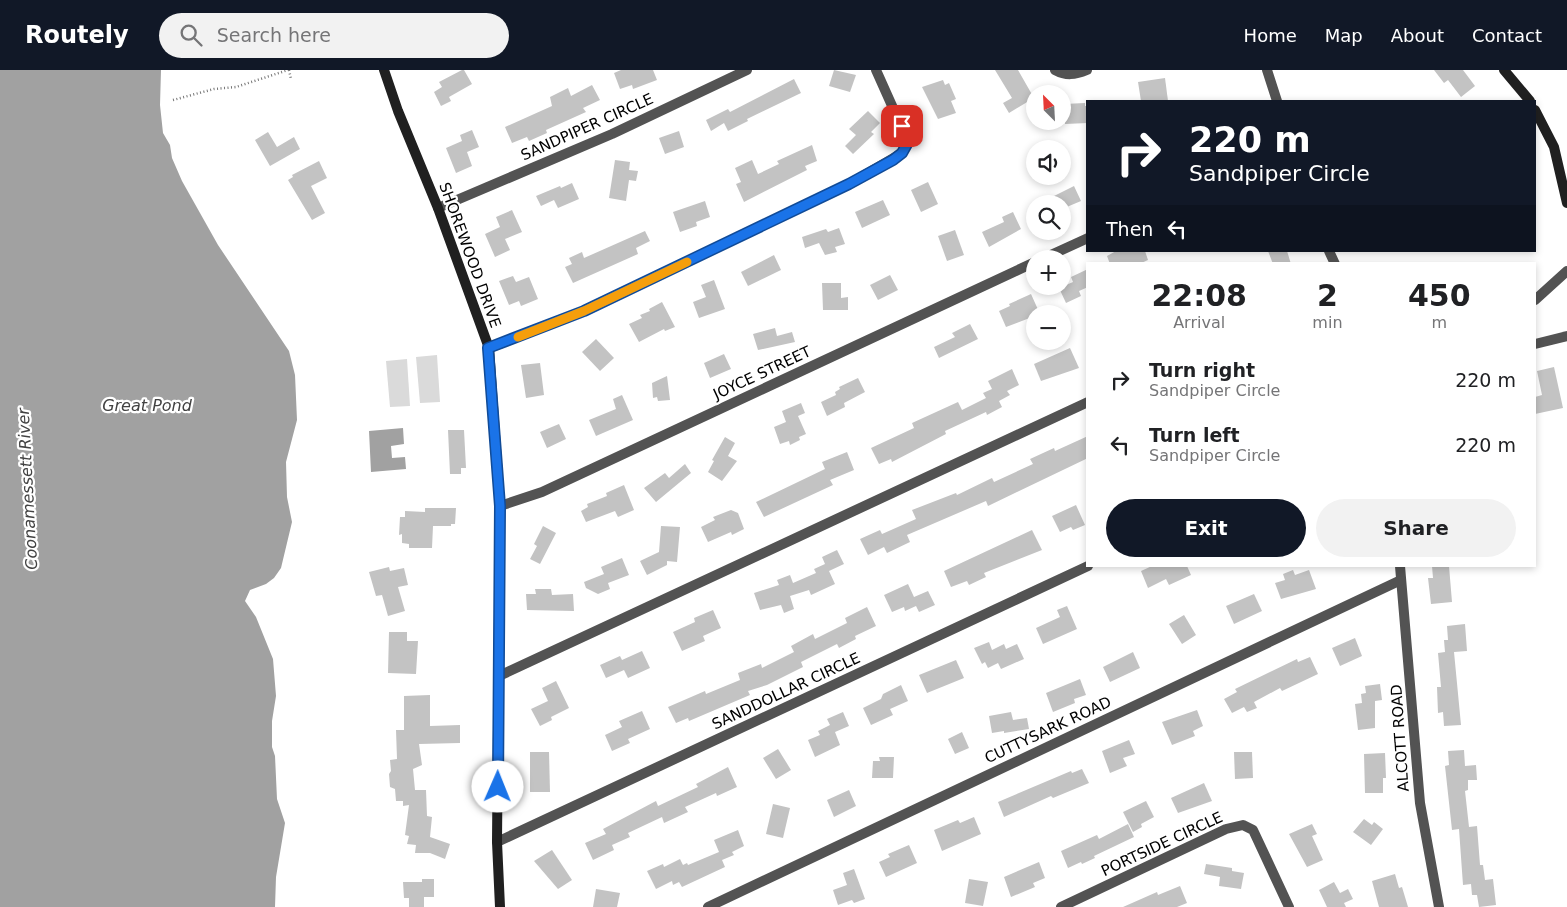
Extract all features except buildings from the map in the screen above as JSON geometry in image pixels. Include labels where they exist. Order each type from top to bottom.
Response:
[{"type":"street","name":"SHOREWOOD DRIVE","points":[[384,70],[398,111],[438,208],[488,348],[500,506],[497,842],[500,907]]},
{"type":"street","name":"SANDPIPER CIRCLE","points":[[438,208],[612,134],[747,70]]},
{"type":"street","points":[[488,348],[609,299],[849,184],[893,160],[902,153],[907,144],[906,137],[876,70]]},
{"type":"street","points":[[1055,70],[1063,74],[1076,74],[1087,70]]},
{"type":"street","points":[[1267,70],[1277,100]]},
{"type":"street","points":[[1504,70],[1529,100]]},
{"type":"street","points":[[1536,112],[1554,147],[1567,203]]},
{"type":"street","points":[[1062,250],[1086,239]]},
{"type":"street","name":"JOYCE STREET","points":[[500,506],[542,492],[1026,266]]},
{"type":"street","points":[[1536,299],[1567,271]]},
{"type":"street","points":[[1536,344],[1567,336]]},
{"type":"street","points":[[498,676],[1086,403]]},
{"type":"street","name":"SANDDOLLAR CIRCLE","points":[[497,842],[1086,567]]},
{"type":"street","name":"ALCOTT ROAD","points":[[1400,567],[1420,802],[1439,907]]},
{"type":"street","name":"CUTTYSARK ROAD","points":[[708,907],[1401,580]]},
{"type":"street","name":"PORTSIDE CIRCLE","points":[[1061,907],[1226,829],[1243,825],[1253,830],[1289,907]]},
{"type":"path","points":[[173,100],[214,89],[236,87],[288,70],[291,79]]},
{"type":"shaded area","points":[[437,355],[440,402],[420,403],[416,357]]},
{"type":"shaded area","points":[[407,359],[410,406],[390,407],[386,361]]},
{"type":"water","name":"Great Pond","points":[[0,70],[161,70],[160,105],[163,133],[170,145],[172,158],[182,181],[218,245],[289,351],[295,375],[297,420],[286,462],[287,497],[292,522],[281,568],[274,578],[266,584],[250,590],[245,601],[256,617],[273,659],[276,696],[272,721],[272,747],[275,756],[277,799],[285,823],[276,877],[275,907],[0,907]]},
{"type":"water","points":[[403,428],[404,444],[391,446],[392,458],[405,457],[406,469],[371,472],[369,431]]},
{"type":"slow traffic","points":[[518,337],[584,311],[687,262]]},
{"type":"route","points":[[498,787],[500,506],[488,348],[584,311],[849,184],[902,153],[907,144],[902,126]]},
{"type":"water label","name":"Coonamessett River","points":[[27,489]]}]
